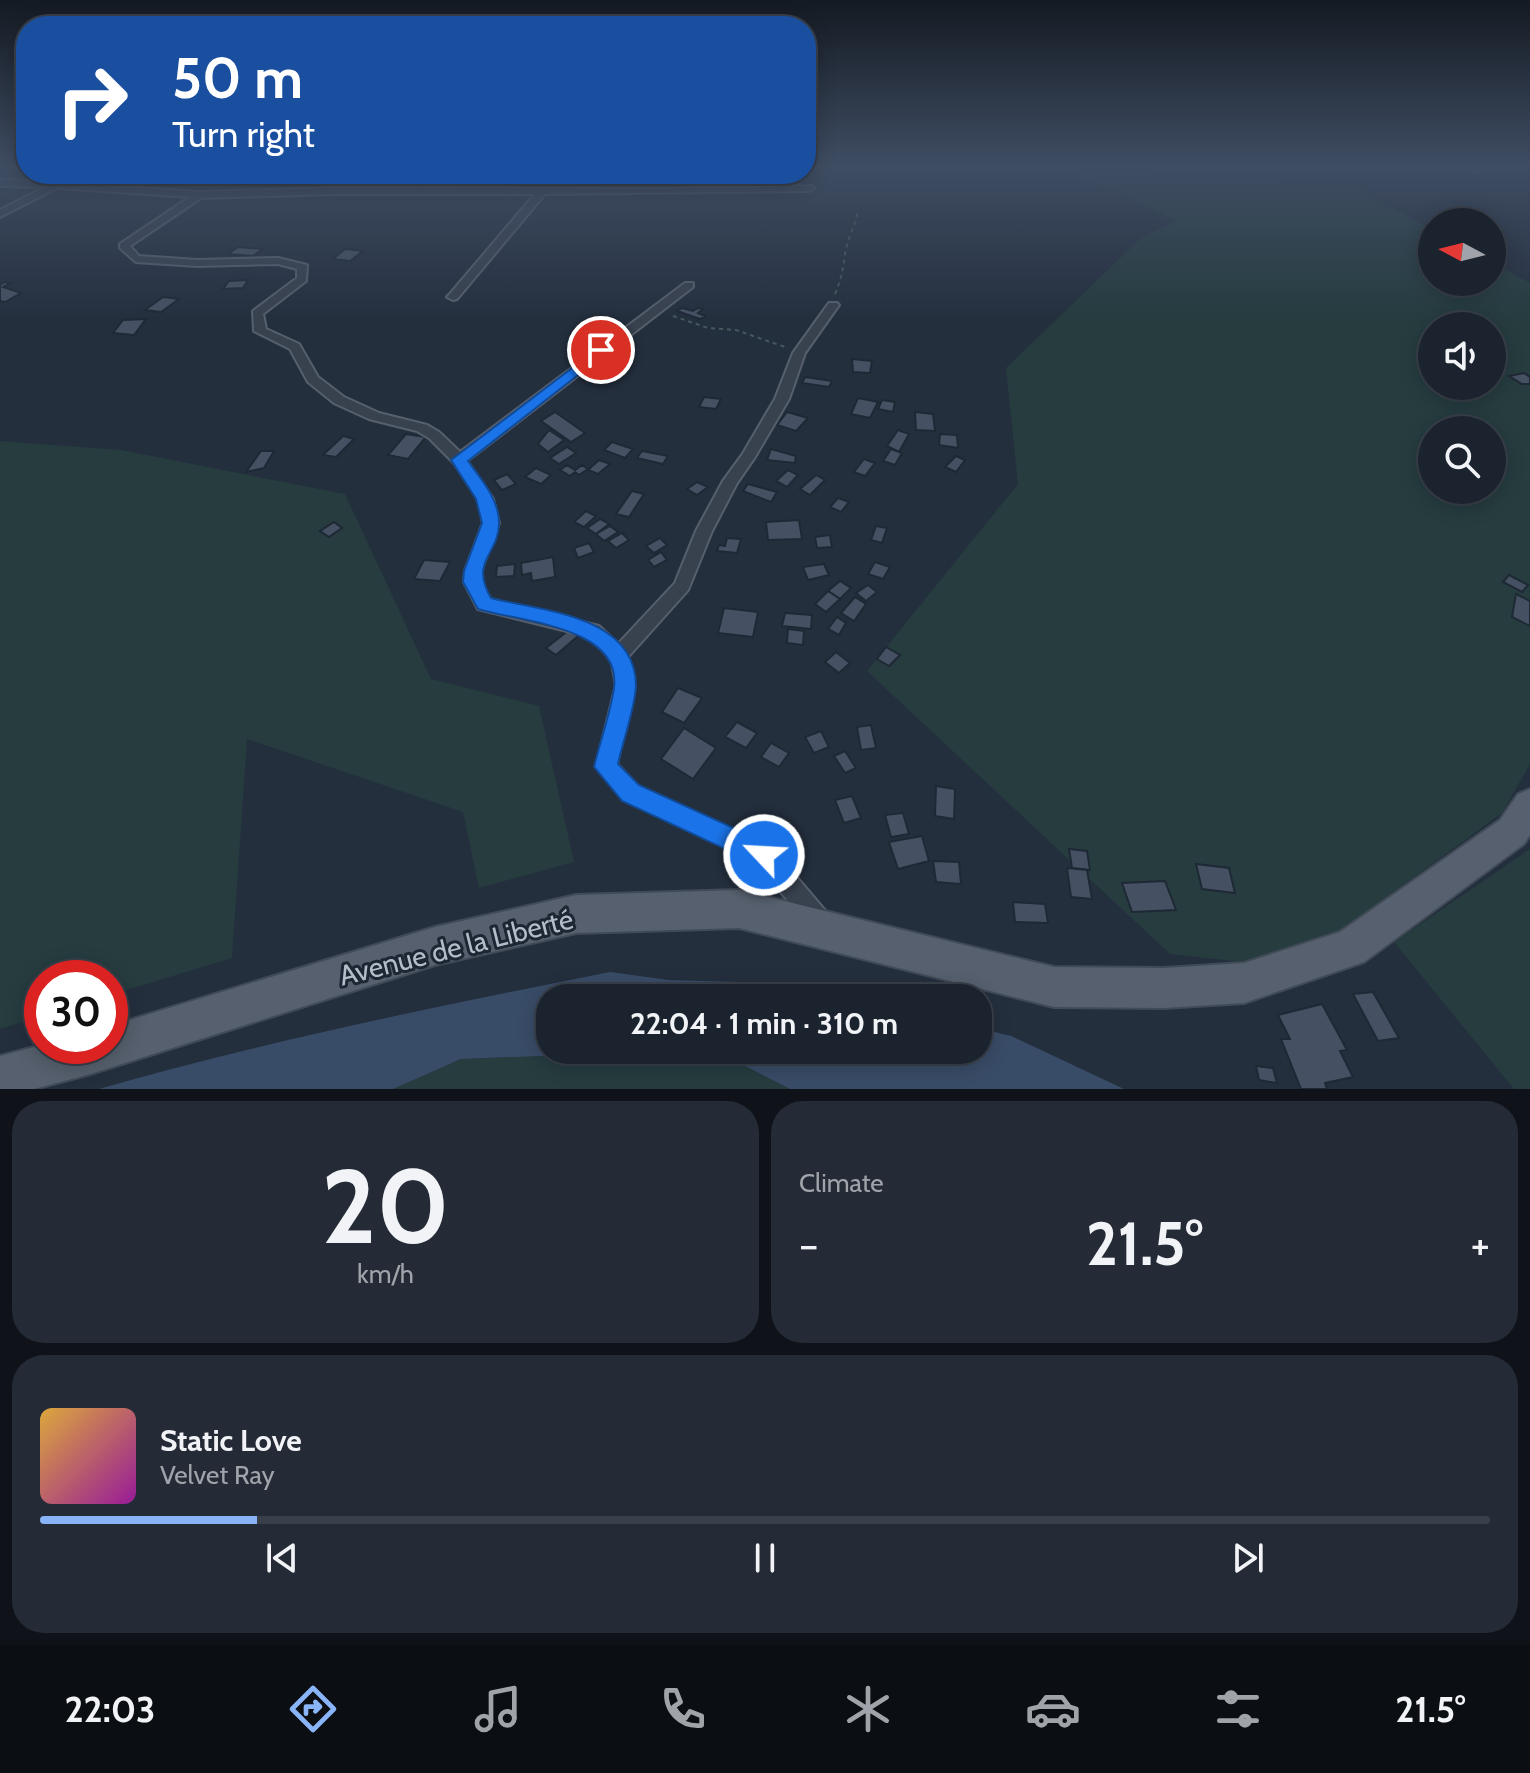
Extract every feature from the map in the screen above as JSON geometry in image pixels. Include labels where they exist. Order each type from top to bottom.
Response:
[{"type":"main road","name":"Avenue de la Liberté","points":[[0,1077],[87,1054],[435,946],[576,914],[739,909],[1054,987],[1164,988],[1244,983],[1350,948],[1512,832],[1530,805]]},
{"type":"street","points":[[165,218],[124,246],[136,259],[197,263],[278,261],[303,267],[302,279],[257,313],[260,331],[295,347],[313,379],[339,400],[374,416],[422,428],[434,435],[459,460],[485,499],[491,523],[473,571],[472,582],[484,604],[593,631],[619,655],[625,685],[606,767],[631,793],[764,855],[827,930]]},
{"type":"street","points":[[453,297],[520,218]]},
{"type":"street","points":[[459,460],[689,285]]},
{"type":"street","points":[[619,655],[682,586],[704,531],[730,481],[782,399],[799,353],[833,305]]},
{"type":"path","points":[[833,305],[845,270],[848,241],[857,218]]},
{"type":"path","points":[[655,310],[708,328],[736,330],[799,353]]},
{"type":"green space","points":[[1169,218],[1411,218],[1418,221],[1418,296],[1506,296],[1506,270],[1530,283],[1530,764],[1502,813],[1336,934],[1251,963],[1170,954],[867,671],[1018,484],[1006,368],[1141,238],[1176,221]]},
{"type":"green space","points":[[0,441],[121,450],[345,494],[431,679],[539,706],[574,862],[479,888],[463,812],[247,739],[232,958],[128,990],[128,960],[24,960],[24,1022],[0,1029]]},
{"type":"green space","points":[[1530,849],[1530,1089],[1514,1089],[1394,942]]},
{"type":"green space","points":[[536,1056],[536,1064],[741,1064],[790,1089],[393,1089],[461,1059]]},
{"type":"water","points":[[610,972],[669,980],[781,984],[551,984]]},
{"type":"water","points":[[536,987],[536,1056],[461,1059],[393,1089],[99,1089],[289,1040]]},
{"type":"water","points":[[992,1031],[1011,1036],[1124,1089],[790,1089],[741,1064],[992,1064]]},
{"type":"building","points":[[238,247],[263,249],[253,256],[228,254]]},
{"type":"building","points":[[345,249],[363,251],[350,261],[333,259]]},
{"type":"building","points":[[248,280],[243,288],[223,289],[229,281]]},
{"type":"building","points":[[10,283],[3,287],[21,293],[5,302],[0,301],[0,285]]},
{"type":"building","points":[[163,297],[179,299],[161,312],[145,310]]},
{"type":"building","points":[[682,308],[693,311],[703,309],[698,313],[705,316],[700,319],[677,311]]},
{"type":"building","points":[[146,319],[134,335],[113,333],[123,320]]},
{"type":"building","points":[[852,359],[872,361],[870,373],[853,372]]},
{"type":"building","points":[[1524,373],[1530,377],[1530,384],[1522,384],[1509,376]]},
{"type":"building","points":[[805,377],[832,381],[829,387],[802,383]]},
{"type":"building","points":[[704,397],[721,399],[716,409],[699,407]]},
{"type":"building","points":[[858,398],[878,402],[870,418],[851,414]]},
{"type":"building","points":[[882,400],[895,402],[893,412],[878,409]]},
{"type":"building","points":[[555,412],[585,433],[571,442],[541,421]]},
{"type":"building","points":[[787,412],[808,418],[796,431],[777,425]]},
{"type":"building","points":[[915,412],[933,414],[935,431],[916,430]]},
{"type":"building","points":[[549,430],[564,440],[548,452],[538,444]]},
{"type":"building","points":[[898,430],[909,434],[899,452],[887,446]]},
{"type":"building","points":[[406,434],[426,437],[408,459],[388,455]]},
{"type":"building","points":[[940,434],[957,435],[958,448],[939,445]]},
{"type":"building","points":[[343,436],[354,439],[336,457],[323,455]]},
{"type":"building","points":[[612,442],[633,449],[625,458],[604,450]]},
{"type":"building","points":[[567,447],[576,453],[559,464],[550,458]]},
{"type":"building","points":[[771,449],[796,456],[795,463],[767,460]]},
{"type":"building","points":[[891,449],[902,453],[895,465],[883,461]]},
{"type":"building","points":[[261,451],[274,451],[264,468],[246,472]]},
{"type":"building","points":[[642,451],[668,456],[663,464],[637,458]]},
{"type":"building","points":[[956,456],[965,460],[956,472],[945,467]]},
{"type":"building","points":[[864,459],[875,463],[865,476],[854,472]]},
{"type":"building","points":[[599,460],[610,464],[598,474],[588,470]]},
{"type":"building","points":[[567,465],[575,470],[582,465],[588,469],[570,476],[560,470]]},
{"type":"building","points":[[536,468],[551,475],[541,484],[525,477]]},
{"type":"building","points":[[788,470],[798,475],[787,487],[776,481]]},
{"type":"building","points":[[507,474],[516,484],[502,490],[494,480]]},
{"type":"building","points":[[816,475],[825,480],[810,495],[800,489]]},
{"type":"building","points":[[697,482],[708,487],[697,495],[687,489]]},
{"type":"building","points":[[748,484],[777,492],[771,502],[743,491]]},
{"type":"building","points":[[632,491],[644,494],[629,517],[616,514]]},
{"type":"building","points":[[838,498],[849,502],[841,512],[830,507]]},
{"type":"building","points":[[586,511],[596,516],[584,527],[574,522]]},
{"type":"building","points":[[600,519],[609,524],[596,534],[587,528]]},
{"type":"building","points":[[799,520],[802,539],[768,540],[766,522]]},
{"type":"building","points":[[334,522],[342,528],[329,537],[320,531]]},
{"type":"building","points":[[610,526],[618,532],[604,541],[596,534]]},
{"type":"building","points":[[876,526],[887,528],[882,543],[871,540]]},
{"type":"building","points":[[622,533],[629,540],[616,548],[608,541]]},
{"type":"building","points":[[830,535],[832,547],[817,548],[815,537]]},
{"type":"building","points":[[660,538],[667,545],[654,553],[646,546]]},
{"type":"building","points":[[727,538],[741,539],[737,553],[717,551],[719,545],[725,546]]},
{"type":"building","points":[[589,543],[594,552],[578,558],[574,548]]},
{"type":"building","points":[[661,552],[667,560],[654,567],[648,560]]},
{"type":"building","points":[[553,557],[555,577],[532,581],[531,573],[522,575],[521,563]]},
{"type":"building","points":[[424,560],[450,562],[440,581],[414,579]]},
{"type":"building","points":[[875,562],[890,567],[883,579],[868,574]]},
{"type":"building","points":[[515,564],[514,576],[496,577],[497,566]]},
{"type":"building","points":[[824,564],[829,575],[808,580],[803,567]]},
{"type":"building","points":[[1509,575],[1528,585],[1522,592],[1503,582]]},
{"type":"building","points":[[840,581],[851,588],[840,599],[828,591]]},
{"type":"building","points":[[868,585],[877,592],[866,601],[856,593]]},
{"type":"building","points":[[828,591],[840,599],[826,612],[815,604]]},
{"type":"building","points":[[1516,594],[1530,601],[1530,626],[1512,617]]},
{"type":"building","points":[[855,597],[866,604],[854,621],[841,613]]},
{"type":"building","points":[[724,608],[758,612],[753,637],[718,633]]},
{"type":"building","points":[[785,613],[812,615],[811,629],[782,626]]},
{"type":"building","points":[[837,617],[846,623],[839,635],[828,629]]},
{"type":"building","points":[[788,629],[804,631],[803,645],[787,643]]},
{"type":"building","points":[[569,630],[578,636],[556,655],[546,648]]},
{"type":"building","points":[[886,647],[900,655],[889,666],[877,659]]},
{"type":"building","points":[[836,652],[850,663],[839,673],[825,662]]},
{"type":"building","points":[[678,688],[702,698],[684,723],[662,712]]},
{"type":"building","points":[[737,722],[757,733],[746,748],[725,737]]},
{"type":"building","points":[[871,725],[876,748],[861,750],[857,727]]},
{"type":"building","points":[[684,728],[716,748],[693,779],[661,759]]},
{"type":"building","points":[[821,731],[829,747],[814,753],[805,737]]},
{"type":"building","points":[[771,743],[789,753],[779,767],[761,757]]},
{"type":"building","points":[[845,751],[856,768],[845,773],[834,756]]},
{"type":"building","points":[[936,786],[955,789],[954,819],[935,816]]},
{"type":"building","points":[[852,796],[861,818],[844,823],[835,800]]},
{"type":"building","points":[[903,813],[909,834],[891,837],[885,815]]},
{"type":"building","points":[[922,836],[929,861],[898,869],[889,842]]},
{"type":"building","points":[[1069,849],[1087,851],[1090,870],[1072,868]]},
{"type":"building","points":[[933,861],[959,862],[961,884],[936,882]]},
{"type":"building","points":[[1196,864],[1229,868],[1235,893],[1202,889]]},
{"type":"building","points":[[1067,868],[1087,870],[1092,899],[1071,897]]},
{"type":"building","points":[[1165,881],[1176,910],[1132,912],[1122,883]]},
{"type":"building","points":[[1013,902],[1045,904],[1048,923],[1015,922]]},
{"type":"building","points":[[1373,992],[1399,1038],[1378,1041],[1353,994]]},
{"type":"building","points":[[1322,1004],[1347,1050],[1340,1051],[1353,1077],[1325,1083],[1327,1089],[1301,1089],[1281,1039],[1290,1039],[1278,1015]]},
{"type":"building","points":[[1256,1066],[1273,1068],[1277,1083],[1259,1080]]},
{"type":"route","points":[[601,350],[459,460],[485,499],[491,523],[473,571],[472,582],[484,604],[593,631],[605,639],[619,655],[625,685],[606,767],[631,793],[764,855]]}]
